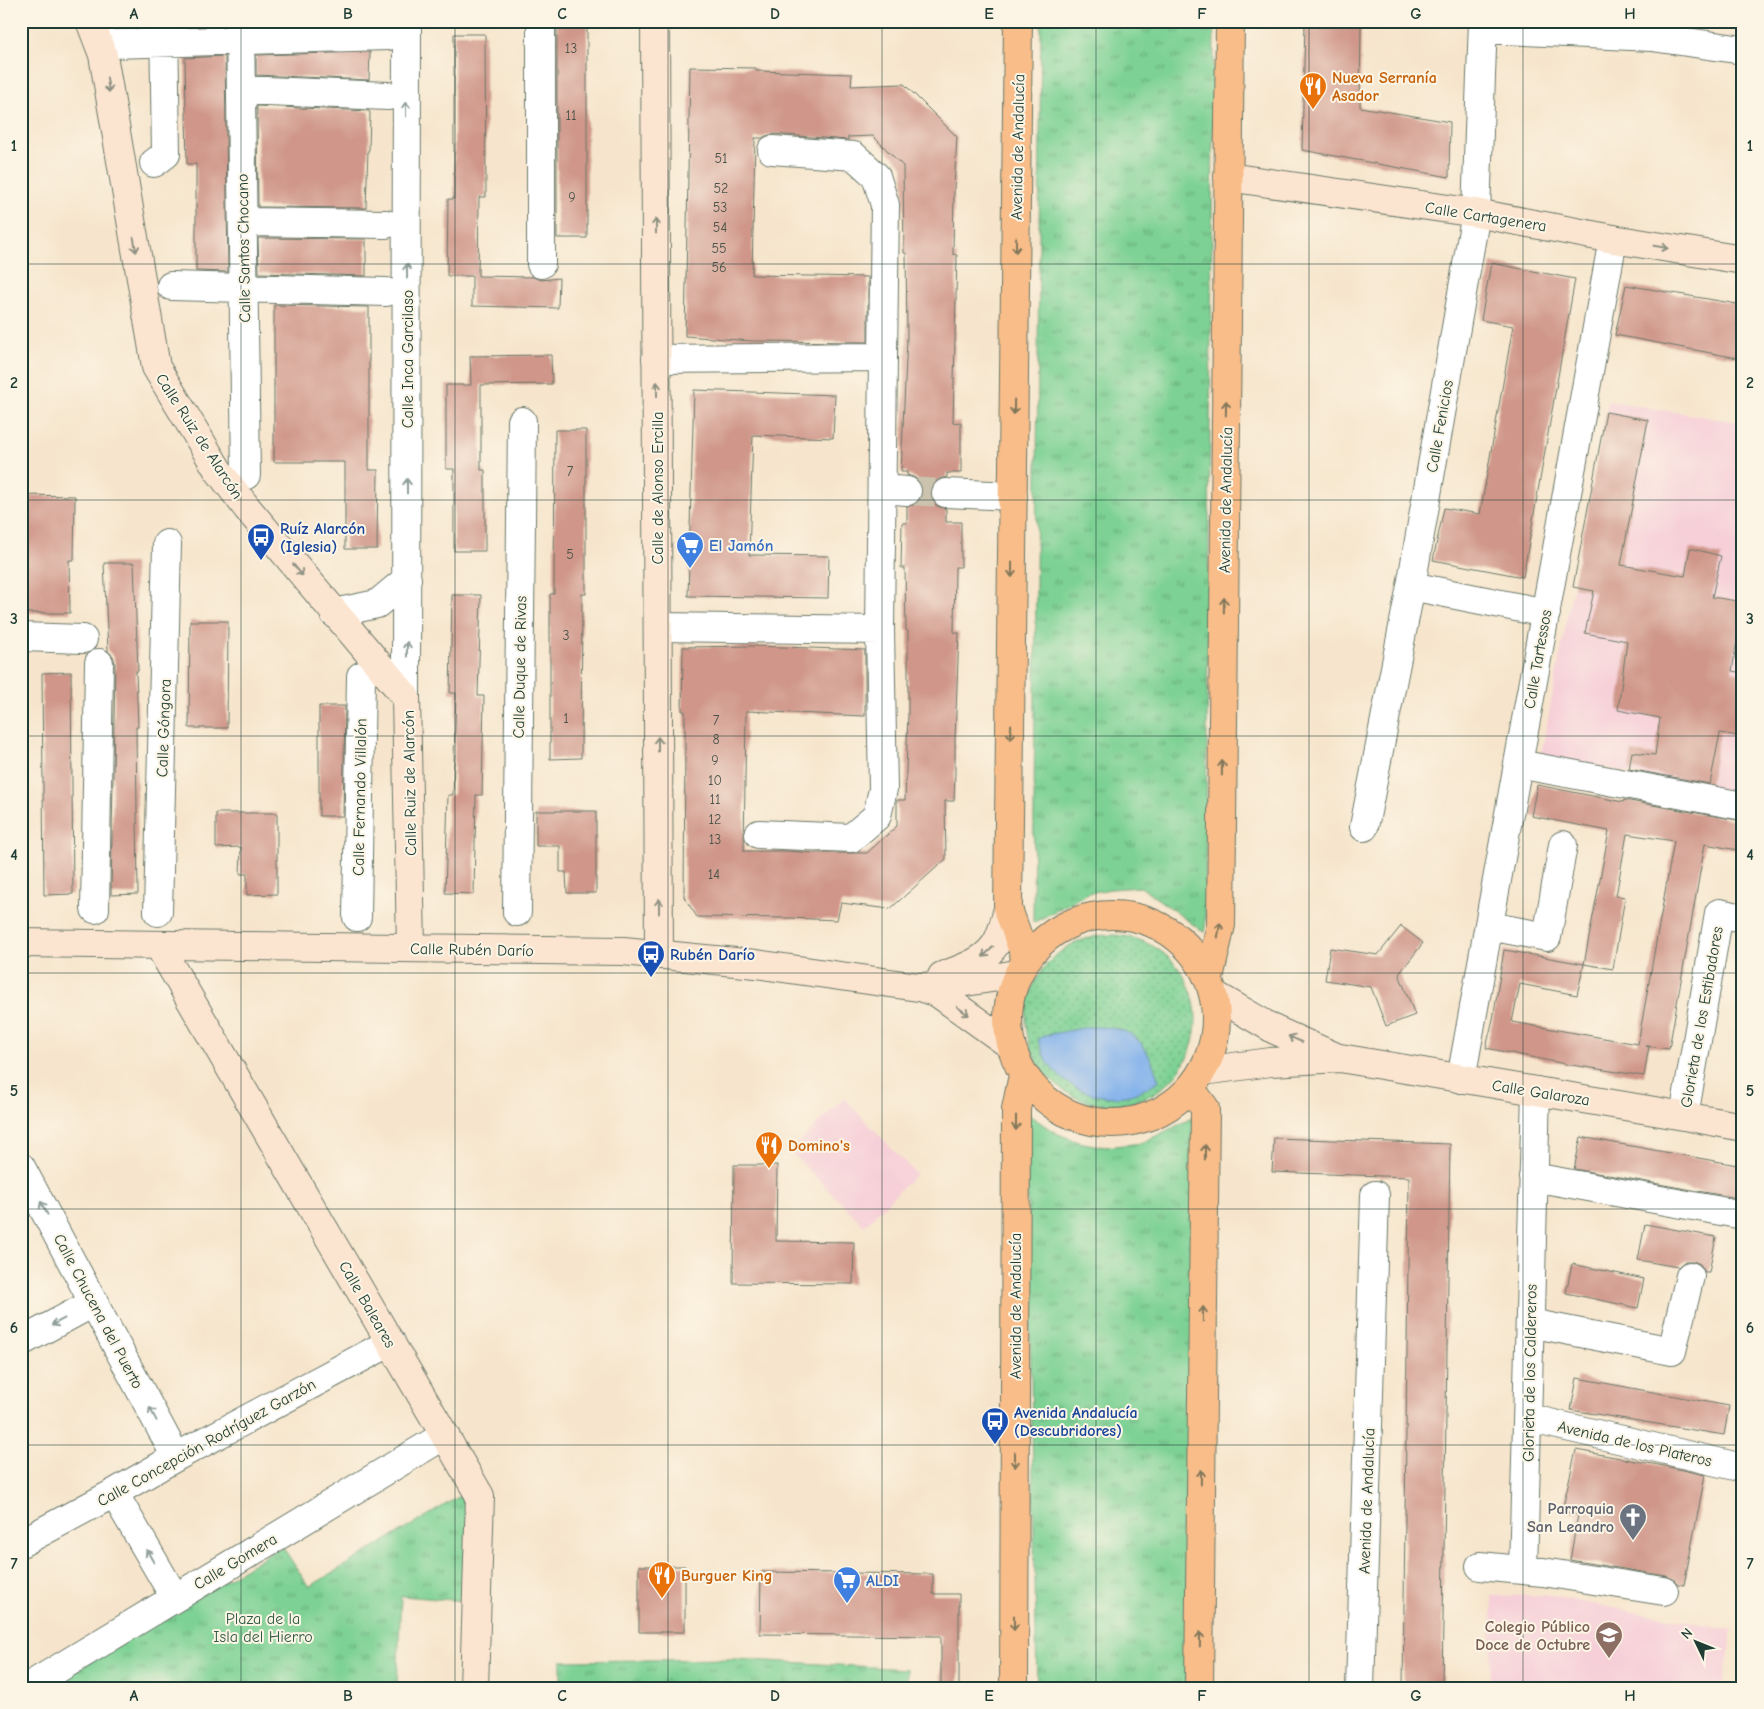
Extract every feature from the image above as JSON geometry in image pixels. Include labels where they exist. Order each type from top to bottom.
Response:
[{"type":"main road","name":"Avenida de Andalucía","points":[[1018,21],[1008,909],[1021,966]]},
{"type":"main road","name":"Avenida de Andalucía","points":[[1212,986],[1221,926],[1230,21]]},
{"type":"main road","points":[[1107,914],[1139,917],[1168,930],[1193,950],[1212,986],[1216,1034],[1197,1080],[1166,1109],[1136,1121],[1103,1124],[1072,1116],[1044,1099],[1023,1075],[1015,1060],[1007,1027],[1007,1009],[1011,991],[1021,966],[1048,936],[1076,920],[1107,914]]},
{"type":"main road","name":"Avenida de Andalucía","points":[[1014,1688],[1016,1109],[1023,1075]]},
{"type":"main road","points":[[1197,1080],[1205,1108],[1199,1688]]},
{"type":"street","name":"Calle Ruiz de Alarcón","points":[[90,21],[103,55],[156,367],[218,470],[247,508],[406,698],[411,948]]},
{"type":"street","points":[[541,21],[542,264]]},
{"type":"street","name":"Calle de Alonso Ercilla","points":[[655,21],[659,955]]},
{"type":"street","points":[[1483,25],[1652,29],[1743,50]]},
{"type":"street","name":"Calle Fenicios","points":[[1364,827],[1411,586],[1476,213],[1483,25]]},
{"type":"street","points":[[112,44],[164,32],[397,29]]},
{"type":"street","name":"Calle Inca Garcilaso","points":[[397,29],[407,579],[406,698]]},
{"type":"street","name":"Calle Santos Chocano","points":[[240,31],[246,475]]},
{"type":"street","points":[[154,163],[166,154],[164,32]]},
{"type":"street","points":[[241,90],[388,96]]},
{"type":"street","points":[[759,834],[851,838],[877,816],[883,789],[880,630],[895,490],[883,357],[885,205],[876,176],[854,156],[772,150]]},
{"type":"street","name":"Calle Cartagenera","points":[[1228,177],[1476,213],[1613,239],[1743,260]]},
{"type":"street","points":[[242,222],[386,224]]},
{"type":"street","name":"Calle Tartessos","points":[[1461,1079],[1613,239]]},
{"type":"street","points":[[171,286],[386,292]]},
{"type":"street","points":[[656,359],[883,357]]},
{"type":"street","name":"Calle Duque de Rivas","points":[[517,912],[522,422]]},
{"type":"street","points":[[946,493],[1013,496]]},
{"type":"street","name":"Calle Góngora","points":[[158,912],[168,544]]},
{"type":"street","points":[[334,613],[377,604],[407,579]]},
{"type":"street","points":[[1411,586],[1546,613]]},
{"type":"street","points":[[658,627],[880,630]]},
{"type":"street","points":[[21,637],[83,639]]},
{"type":"street","points":[[95,908],[99,663]]},
{"type":"street","name":"Calle Fernando Villalón","points":[[357,917],[361,676]]},
{"type":"street","points":[[1518,764],[1743,806]]},
{"type":"street","points":[[1489,926],[1547,937],[1563,845]]},
{"type":"street","points":[[921,987],[984,957],[998,941],[1008,909]]},
{"type":"street","name":"Glorieta de los Estibadores","points":[[1684,1116],[1719,913],[1743,918]]},
{"type":"street","name":"Calle Rubén Darío","points":[[21,943],[623,951],[756,964],[921,987],[940,986],[1021,966]]},
{"type":"street","name":"Calle Baleares","points":[[159,946],[480,1496],[474,1688]]},
{"type":"street","name":"Calle Galaroza","points":[[1212,986],[1275,1030],[1340,1058]]},
{"type":"street","name":"Calle Rubén Darío","points":[[921,987],[939,994],[1010,1044]]},
{"type":"street","name":"Calle Galaroza","points":[[1197,1080],[1271,1062],[1340,1058],[1743,1127]]},
{"type":"street","name":"Glorieta de los Caldereros","points":[[1523,1570],[1536,1091]]},
{"type":"street","name":"Calle Chucena del Puerto","points":[[21,1166],[176,1457]]},
{"type":"street","points":[[1533,1177],[1743,1215]]},
{"type":"street","name":"Avenida de Andalucía","points":[[1360,1688],[1375,1195]]},
{"type":"street","points":[[1530,1323],[1672,1352],[1690,1276]]},
{"type":"street","points":[[21,1342],[94,1302]]},
{"type":"street","name":"Calle Concepción Rodríguez Garzón","points":[[21,1543],[176,1457],[391,1342]]},
{"type":"street","name":"Avenida de los Plateros","points":[[1528,1418],[1743,1468]]},
{"type":"street","name":"Calle Gomera","points":[[26,1688],[445,1435]]},
{"type":"street","points":[[114,1493],[175,1598]]},
{"type":"street","points":[[1480,1566],[1523,1570],[1664,1591]]},
{"type":"shaded area","points":[[1608,401],[1743,423],[1743,794],[1541,756]]},
{"type":"shaded area","points":[[844,1098],[916,1174],[864,1226],[790,1151]]},
{"type":"shaded area","name":"Colegio Público Doce de Octubre","points":[[1544,1595],[1733,1630],[1723,1688],[1490,1688],[1492,1596]]},
{"type":"green space","points":[[1041,21],[1214,21],[1205,933],[1141,887],[1088,893],[1033,923]]},
{"type":"green space","points":[[1111,935],[1136,939],[1151,945],[1171,960],[1186,980],[1192,995],[1196,1020],[1192,1045],[1186,1060],[1171,1080],[1151,1095],[1136,1101],[1111,1105],[1086,1101],[1071,1095],[1051,1080],[1036,1060],[1030,1045],[1026,1020],[1030,995],[1036,980],[1051,960],[1071,945],[1086,939]]},
{"type":"green space","points":[[1026,1113],[1056,1133],[1078,1142],[1105,1147],[1142,1143],[1196,1116],[1190,1688],[1037,1688]]},
{"type":"green space","name":"Plaza de la Isla del Hierro","points":[[460,1496],[468,1510],[465,1601],[401,1596],[397,1688],[47,1688],[282,1546],[309,1587]]},
{"type":"green space","points":[[734,1659],[907,1669],[907,1688],[561,1688],[561,1661]]},
{"type":"water","points":[[1089,1027],[1117,1029],[1136,1038],[1143,1045],[1159,1081],[1139,1092],[1126,1096],[1112,1097],[1086,1092],[1062,1078],[1045,1058],[1038,1040],[1046,1035]]},
{"type":"building","points":[[191,21],[224,21],[224,25],[191,26]]},
{"type":"building","points":[[557,21],[587,21],[587,238],[557,238]]},
{"type":"building","points":[[1305,21],[1361,21],[1360,107],[1450,122],[1449,177],[1302,150]]},
{"type":"building","points":[[454,34],[485,34],[486,197],[479,197],[478,276],[533,277],[541,280],[559,278],[558,308],[472,306],[472,276],[447,276],[448,199],[454,199]]},
{"type":"building","points":[[370,52],[369,80],[256,75],[256,55]]},
{"type":"building","points":[[225,56],[228,272],[196,271],[196,164],[187,164],[185,58]]},
{"type":"building","points":[[690,67],[756,68],[756,71],[852,74],[851,86],[904,84],[957,137],[953,254],[957,255],[953,423],[961,422],[961,473],[947,473],[947,477],[939,479],[933,484],[930,493],[932,500],[937,506],[946,509],[946,522],[961,522],[961,567],[955,567],[954,632],[959,633],[954,801],[945,801],[946,859],[890,909],[841,903],[837,920],[697,917],[684,897],[685,711],[682,711],[683,647],[755,646],[865,650],[865,716],[746,711],[744,851],[867,853],[897,826],[897,800],[905,800],[908,715],[908,631],[906,630],[905,568],[901,568],[902,523],[907,523],[907,506],[914,505],[920,500],[923,492],[921,484],[916,478],[907,475],[907,472],[901,472],[907,337],[903,166],[873,136],[848,137],[848,140],[773,134],[762,138],[755,138],[752,275],[868,277],[868,342],[752,341],[685,336]]},
{"type":"building","points":[[257,106],[369,111],[366,208],[258,207]]},
{"type":"building","points":[[258,238],[366,239],[366,276],[259,273]]},
{"type":"building","points":[[1491,263],[1575,279],[1523,577],[1433,560],[1444,508],[1480,514],[1513,326],[1481,320]]},
{"type":"building","points":[[1626,285],[1743,305],[1743,359],[1615,335]]},
{"type":"building","points":[[274,305],[369,307],[369,470],[378,470],[377,549],[345,549],[345,462],[274,462]]},
{"type":"building","points":[[551,355],[552,384],[481,385],[481,470],[485,470],[485,551],[454,551],[454,469],[446,469],[446,385],[471,385],[470,356]]},
{"type":"building","points":[[694,390],[835,395],[833,438],[753,435],[749,555],[829,556],[828,598],[688,596]]},
{"type":"building","points":[[1606,412],[1648,420],[1621,565],[1685,576],[1690,548],[1721,556],[1712,597],[1743,602],[1732,671],[1743,673],[1743,737],[1720,733],[1710,784],[1629,769],[1632,752],[1655,755],[1660,718],[1618,710],[1627,641],[1585,633],[1594,591],[1573,587]]},
{"type":"building","points":[[555,430],[586,430],[586,594],[582,594],[581,758],[550,759],[550,594],[554,594]]},
{"type":"building","points":[[21,495],[75,496],[74,560],[69,560],[70,613],[21,613]]},
{"type":"building","points":[[104,563],[134,563],[138,671],[136,671],[138,727],[136,727],[138,894],[111,895],[115,663],[113,656],[108,651]]},
{"type":"building","points":[[452,595],[481,595],[478,696],[484,696],[482,795],[476,795],[474,894],[445,893],[448,795],[453,795],[456,693],[450,693]]},
{"type":"building","points":[[190,621],[228,621],[227,728],[189,728]]},
{"type":"building","points":[[71,672],[73,894],[44,895],[42,673]]},
{"type":"building","points":[[319,706],[345,706],[343,816],[319,816]]},
{"type":"building","points":[[1537,785],[1623,802],[1624,800],[1743,821],[1743,851],[1705,844],[1669,1049],[1649,1046],[1644,1076],[1565,1064],[1486,1048],[1493,1019],[1504,950],[1584,964],[1609,831],[1531,816]],"holes":[[[1627,834],[1674,841],[1638,1044],[1512,1022],[1520,984],[1577,995],[1584,964],[1613,969],[1625,897],[1616,896]]]},
{"type":"building","points":[[536,811],[596,811],[596,893],[567,893],[566,872],[560,872],[560,846],[536,846]]},
{"type":"building","points":[[216,813],[277,813],[277,894],[247,895],[247,874],[240,874],[241,847],[216,848]]},
{"type":"building","points":[[1401,926],[1423,943],[1399,974],[1415,1015],[1386,1026],[1371,987],[1325,980],[1330,948],[1378,955]]},
{"type":"building","points":[[1581,1137],[1743,1166],[1743,1199],[1574,1169]]},
{"type":"building","points":[[1274,1138],[1450,1144],[1442,1688],[1403,1688],[1409,1177],[1272,1172]]},
{"type":"building","points":[[734,1165],[777,1165],[776,1241],[854,1242],[853,1284],[733,1283]]},
{"type":"building","points":[[1645,1224],[1716,1237],[1709,1272],[1705,1272],[1700,1264],[1693,1261],[1685,1261],[1678,1267],[1638,1260]]},
{"type":"building","points":[[1572,1264],[1644,1279],[1638,1308],[1566,1293]]},
{"type":"building","points":[[1577,1378],[1729,1406],[1724,1435],[1571,1410]]},
{"type":"building","name":"Parroquia San Leandro","points":[[1576,1450],[1705,1475],[1684,1585],[1678,1584],[1666,1576],[1570,1560],[1578,1515],[1562,1511]]},
{"type":"building","name":"Burguer King","points":[[639,1566],[685,1566],[685,1632],[639,1632]]},
{"type":"building","name":"ALDI","points":[[761,1572],[933,1574],[933,1594],[959,1594],[959,1688],[941,1688],[941,1636],[760,1634]]},
{"type":"tunnel","points":[[907,491],[946,493]]},
{"type":"place","name":"Nueva Serranía Asador","points":[[1313,110]]},
{"type":"place","name":"Ruíz Alarcón (Iglesia)","points":[[261,561]]},
{"type":"place","name":"El Jamón","points":[[690,569]]},
{"type":"place","name":"Rubén Darío","points":[[651,978]]},
{"type":"place","name":"Domino's","points":[[769,1169]]},
{"type":"place","name":"Avenida Andalucía (Descubridores)","points":[[995,1445]]},
{"type":"place","name":"Parroquia San Leandro","points":[[1633,1541]]},
{"type":"place","name":"Burguer King","points":[[662,1599]]},
{"type":"place","name":"ALDI","points":[[847,1604]]},
{"type":"place","name":"Colegio Público Doce de Octubre","points":[[1609,1659]]}]
